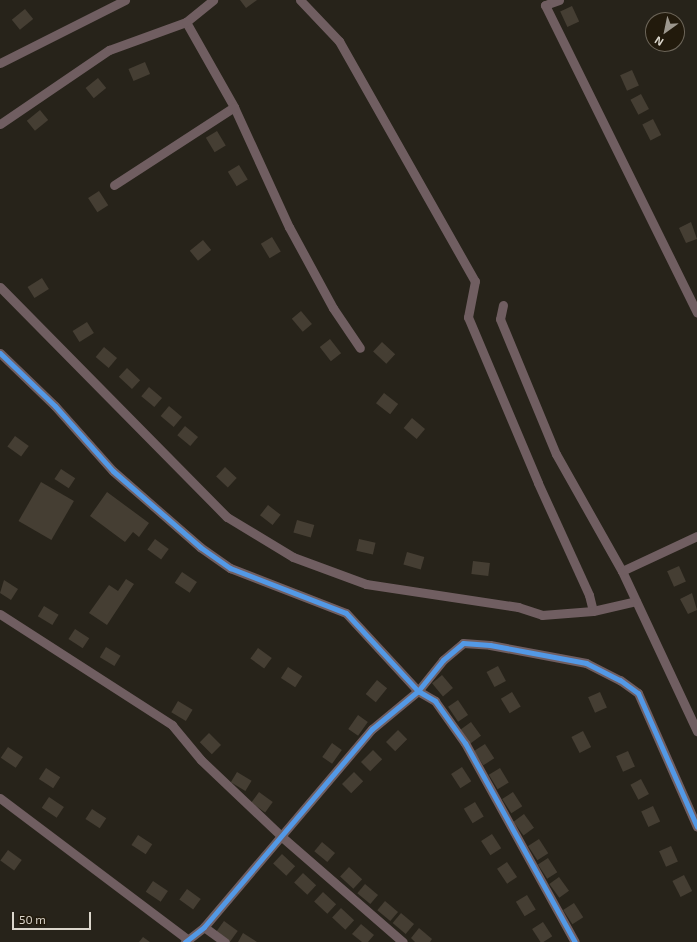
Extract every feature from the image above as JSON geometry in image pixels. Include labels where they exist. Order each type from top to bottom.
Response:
[{"type":"street","points":[[0,63],[125,0]]},
{"type":"street","points":[[300,0],[339,41],[475,281],[468,317],[538,483],[589,595],[593,611]]},
{"type":"street","points":[[559,0],[545,5],[697,312]]},
{"type":"street","points":[[0,124],[110,50],[186,22],[211,1]]},
{"type":"street","points":[[186,22],[234,107],[289,227],[333,308],[360,348]]},
{"type":"street","points":[[114,185],[234,107]]},
{"type":"street","points":[[0,288],[227,518],[293,557],[366,584],[518,607],[542,614],[593,611],[636,601]]},
{"type":"street","points":[[503,305],[500,319],[556,454],[622,571],[697,731]]},
{"type":"street","points":[[0,353],[55,406],[112,472],[200,547],[230,568],[346,613],[418,691],[435,701],[465,743],[575,942]]},
{"type":"street","points":[[622,571],[697,536]]},
{"type":"street","points":[[0,614],[172,725],[201,760],[282,837],[403,942]]},
{"type":"street","points":[[0,798],[186,940],[204,927],[372,730],[418,691],[443,660],[463,643],[490,644],[586,663],[620,680],[638,693],[697,827]]},
{"type":"street","points":[[204,927],[225,942]]},
{"type":"building","points":[[240,0],[257,0],[246,8]]},
{"type":"building","points":[[572,6],[579,21],[567,27],[560,11]]},
{"type":"building","points":[[25,9],[33,19],[20,30],[12,20]]},
{"type":"building","points":[[145,62],[150,74],[134,81],[128,69]]},
{"type":"building","points":[[632,70],[639,86],[627,91],[620,75]]},
{"type":"building","points":[[98,78],[106,88],[94,98],[86,88]]},
{"type":"building","points":[[641,94],[649,109],[638,115],[630,100]]},
{"type":"building","points":[[40,110],[48,120],[35,131],[27,121]]},
{"type":"building","points":[[653,119],[661,135],[650,140],[642,124]]},
{"type":"building","points":[[217,131],[226,146],[215,152],[206,138]]},
{"type":"building","points":[[239,165],[248,180],[237,186],[228,172]]},
{"type":"building","points":[[99,191],[108,205],[97,212],[88,198]]},
{"type":"building","points":[[691,222],[697,239],[686,243],[679,228]]},
{"type":"building","points":[[272,237],[281,252],[270,258],[261,244]]},
{"type":"building","points":[[203,240],[211,250],[198,261],[190,251]]},
{"type":"building","points":[[42,278],[49,289],[34,298],[28,287]]},
{"type":"building","points":[[301,311],[312,324],[303,332],[292,319]]},
{"type":"building","points":[[87,322],[94,333],[79,342],[73,331]]},
{"type":"building","points":[[330,339],[341,353],[331,361],[320,347]]},
{"type":"building","points":[[382,342],[395,354],[386,364],[373,352]]},
{"type":"building","points":[[104,347],[117,358],[109,368],[96,357]]},
{"type":"building","points":[[127,368],[140,380],[132,389],[119,377]]},
{"type":"building","points":[[149,387],[162,398],[154,407],[141,396]]},
{"type":"building","points":[[384,393],[398,404],[390,414],[376,403]]},
{"type":"building","points":[[169,406],[182,417],[174,427],[161,416]]},
{"type":"building","points":[[412,418],[425,429],[417,439],[404,428]]},
{"type":"building","points":[[185,426],[198,437],[190,446],[177,435]]},
{"type":"building","points":[[15,436],[29,446],[21,457],[7,447]]},
{"type":"building","points":[[225,467],[237,478],[228,487],[216,477]]},
{"type":"building","points":[[61,469],[75,478],[69,488],[54,479]]},
{"type":"building","points":[[41,482],[74,501],[51,540],[19,521]]},
{"type":"building","points":[[107,492],[149,523],[139,537],[133,532],[125,542],[90,516]]},
{"type":"building","points":[[268,505],[281,515],[273,525],[260,515]]},
{"type":"building","points":[[297,520],[314,525],[311,537],[293,532]]},
{"type":"building","points":[[155,539],[169,549],[161,560],[147,550]]},
{"type":"building","points":[[359,539],[376,543],[373,555],[356,551]]},
{"type":"building","points":[[407,552],[424,557],[421,569],[403,564]]},
{"type":"building","points":[[473,561],[490,563],[488,576],[471,574]]},
{"type":"building","points":[[679,566],[686,582],[674,587],[667,571]]},
{"type":"building","points":[[182,572],[197,582],[190,593],[175,583]]},
{"type":"building","points":[[126,579],[134,584],[107,625],[89,613],[109,585],[118,591]]},
{"type":"building","points":[[4,580],[18,589],[11,600],[0,593]]},
{"type":"building","points":[[692,593],[697,610],[688,614],[680,599]]},
{"type":"building","points":[[44,606],[59,615],[52,625],[38,616]]},
{"type":"building","points":[[75,629],[89,638],[83,648],[68,639]]},
{"type":"building","points":[[106,647],[121,656],[114,666],[100,657]]},
{"type":"building","points":[[258,648],[272,658],[264,669],[250,659]]},
{"type":"building","points":[[498,666],[506,681],[495,687],[487,672]]},
{"type":"building","points":[[288,667],[302,676],[295,687],[281,678]]},
{"type":"building","points":[[442,675],[453,688],[443,696],[432,683]]},
{"type":"building","points":[[377,680],[387,688],[376,702],[366,694]]},
{"type":"building","points":[[512,692],[521,707],[510,713],[501,699]]},
{"type":"building","points":[[600,692],[607,708],[595,713],[588,697]]},
{"type":"building","points":[[458,700],[468,715],[458,722],[448,707]]},
{"type":"building","points":[[178,701],[193,710],[186,721],[171,712]]},
{"type":"building","points":[[358,715],[368,722],[358,736],[348,729]]},
{"type":"building","points":[[471,722],[481,736],[470,744],[460,730]]},
{"type":"building","points":[[398,730],[407,739],[395,751],[386,742]]},
{"type":"building","points":[[583,731],[591,747],[580,753],[571,737]]},
{"type":"building","points":[[209,733],[221,745],[212,754],[200,742]]},
{"type":"building","points":[[332,743],[342,750],[332,764],[322,757]]},
{"type":"building","points":[[485,744],[494,758],[483,765],[474,751]]},
{"type":"building","points":[[8,747],[23,757],[16,768],[1,758]]},
{"type":"building","points":[[373,750],[382,759],[370,771],[361,762]]},
{"type":"building","points":[[628,751],[635,767],[623,772],[616,756]]},
{"type":"building","points":[[462,767],[471,781],[460,788],[451,774]]},
{"type":"building","points":[[46,768],[60,777],[53,788],[39,779]]},
{"type":"building","points":[[500,768],[509,783],[498,789],[489,775]]},
{"type":"building","points":[[237,772],[252,781],[245,791],[231,782]]},
{"type":"building","points":[[354,772],[363,781],[351,793],[342,784]]},
{"type":"building","points":[[641,779],[649,794],[638,800],[630,785]]},
{"type":"building","points":[[259,792],[273,802],[265,813],[251,803]]},
{"type":"building","points":[[513,792],[522,806],[511,813],[502,799]]},
{"type":"building","points":[[49,797],[64,807],[57,818],[42,808]]},
{"type":"building","points":[[475,802],[484,817],[473,823],[464,809]]},
{"type":"building","points":[[653,806],[660,821],[648,827],[641,811]]},
{"type":"building","points":[[92,809],[106,818],[100,828],[85,819]]},
{"type":"building","points":[[524,814],[534,828],[523,835],[513,822]]},
{"type":"building","points":[[492,834],[501,848],[490,855],[481,841]]},
{"type":"building","points":[[138,835],[152,844],[146,854],[131,845]]},
{"type":"building","points":[[539,839],[548,853],[537,860],[528,846]]},
{"type":"building","points":[[322,842],[335,853],[327,862],[314,851]]},
{"type":"building","points":[[671,846],[678,862],[666,867],[659,851]]},
{"type":"building","points":[[8,850],[22,860],[14,871],[0,861]]},
{"type":"building","points":[[282,854],[295,866],[286,876],[273,864]]},
{"type":"building","points":[[548,858],[557,872],[547,879],[538,865]]},
{"type":"building","points":[[507,862],[517,877],[507,884],[497,869]]},
{"type":"building","points":[[349,867],[362,879],[353,889],[340,877]]},
{"type":"building","points":[[303,873],[316,885],[307,895],[294,883]]},
{"type":"building","points":[[684,875],[692,891],[681,897],[672,881]]},
{"type":"building","points":[[559,877],[569,891],[559,898],[549,884]]},
{"type":"building","points":[[153,881],[168,891],[161,902],[146,892]]},
{"type":"building","points":[[365,884],[378,895],[370,904],[357,893]]},
{"type":"building","points":[[187,889],[201,899],[193,910],[179,900]]},
{"type":"building","points":[[323,892],[336,904],[327,914],[314,902]]},
{"type":"building","points":[[527,895],[536,910],[525,916],[516,902]]},
{"type":"building","points":[[385,901],[398,912],[390,921],[377,910]]},
{"type":"building","points":[[574,903],[583,917],[572,924],[563,910]]},
{"type":"building","points":[[341,908],[354,920],[345,930],[332,918]]},
{"type":"building","points":[[401,913],[414,924],[406,934],[393,923]]},
{"type":"building","points":[[224,921],[238,931],[230,942],[216,932]]},
{"type":"building","points":[[543,922],[552,936],[543,942],[540,942],[532,929]]},
{"type":"building","points":[[361,924],[374,935],[368,942],[362,942],[352,934]]},
{"type":"building","points":[[419,928],[432,939],[430,942],[415,942],[411,938]]},
{"type":"building","points":[[243,933],[257,942],[238,942]]},
{"type":"building","points":[[143,937],[150,942],[139,942]]},
{"type":"cycle path","points":[[0,353],[55,406],[113,471],[200,547],[230,568],[346,613],[418,691],[435,701],[465,743],[575,942]]},
{"type":"cycle path","points":[[185,942],[204,927],[372,729],[418,691],[443,660],[463,643],[490,645],[586,663],[620,680],[638,693],[697,827]]}]
